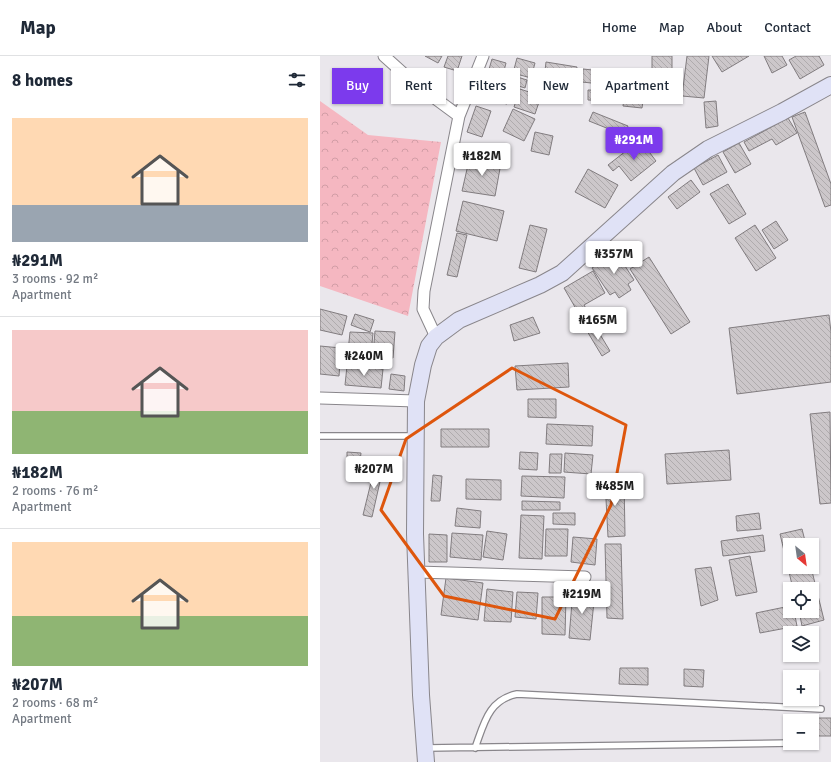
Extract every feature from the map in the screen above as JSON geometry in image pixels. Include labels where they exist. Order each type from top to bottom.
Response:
[{"type":"street","points":[[384,56],[413,82],[459,116]]},
{"type":"street","points":[[436,338],[423,309],[424,291],[459,116],[483,56]]},
{"type":"street","points":[[425,755],[420,695],[415,534],[416,401],[423,365],[429,346],[436,338],[459,320],[540,285],[562,273],[673,173],[708,149],[782,112],[831,85]]},
{"type":"street","points":[[320,398],[416,401]]},
{"type":"street","points":[[417,572],[585,577]]},
{"type":"lane","points":[[320,436],[416,436]]},
{"type":"lane","points":[[475,748],[486,720],[495,705],[505,696],[517,694],[821,709]]},
{"type":"lane","points":[[425,755],[475,748],[783,743]]},
{"type":"highlighted area","points":[[512,368],[626,425],[611,505],[555,619],[444,596],[381,510],[406,439]]},
{"type":"green space","points":[[320,101],[368,135],[441,142],[408,316],[320,286]]},
{"type":"building","points":[[425,56],[442,56],[438,63]]},
{"type":"building","points":[[448,56],[462,56],[458,68],[454,68],[454,70],[444,67]]},
{"type":"building","points":[[652,56],[672,56],[672,68],[652,68]]},
{"type":"building","points":[[687,56],[709,56],[704,98],[683,96]]},
{"type":"building","points":[[712,56],[749,56],[722,72]]},
{"type":"building","points":[[764,56],[782,56],[787,65],[772,73]]},
{"type":"building","points":[[796,56],[819,56],[824,65],[800,79],[789,60]]},
{"type":"building","points":[[517,58],[535,63],[534,68],[528,68],[528,77],[520,75],[520,68],[514,68]]},
{"type":"building","points":[[492,59],[506,63],[505,68],[489,68]]},
{"type":"building","points":[[546,62],[577,67],[577,68],[545,68]]},
{"type":"building","points":[[583,69],[591,70],[591,83],[583,82]]},
{"type":"building","points":[[520,78],[527,80],[525,88],[520,86]]},
{"type":"building","points":[[520,89],[528,92],[528,104],[538,104],[535,114],[514,107],[515,104],[520,104]]},
{"type":"building","points":[[588,90],[591,90],[591,100],[588,100]]},
{"type":"building","points":[[716,101],[718,126],[706,128],[704,102]]},
{"type":"building","points":[[623,104],[643,104],[642,108],[623,106]]},
{"type":"building","points":[[476,106],[491,111],[482,137],[467,132]]},
{"type":"building","points":[[513,109],[535,119],[524,141],[503,131]]},
{"type":"building","points":[[593,112],[628,126],[624,135],[589,121]]},
{"type":"building","points":[[805,112],[831,184],[831,205],[825,207],[792,117]]},
{"type":"building","points":[[788,118],[797,133],[776,145],[772,139],[749,151],[744,142]]},
{"type":"building","points":[[535,132],[553,136],[549,155],[531,151]]},
{"type":"building","points":[[640,140],[656,161],[631,181],[619,166],[613,171],[608,165]]},
{"type":"building","points":[[739,143],[751,164],[735,173],[723,152]]},
{"type":"building","points":[[718,155],[727,172],[703,185],[694,168]]},
{"type":"building","points":[[470,156],[501,163],[495,196],[462,191]]},
{"type":"building","points":[[588,169],[618,185],[605,208],[575,192]]},
{"type":"building","points":[[691,180],[700,192],[677,209],[668,197]]},
{"type":"building","points":[[728,184],[746,214],[729,224],[710,194]]},
{"type":"building","points":[[463,201],[504,211],[497,241],[456,231]]},
{"type":"building","points":[[776,221],[788,240],[774,249],[762,230]]},
{"type":"building","points":[[530,225],[547,229],[536,272],[519,268]]},
{"type":"building","points":[[755,225],[776,258],[756,271],[735,238]]},
{"type":"building","points":[[457,233],[467,235],[457,277],[447,275]]},
{"type":"building","points":[[616,252],[634,280],[628,284],[631,290],[619,298],[615,292],[610,295],[592,268]]},
{"type":"building","points":[[649,257],[690,322],[671,334],[630,269]]},
{"type":"building","points":[[593,271],[605,293],[584,305],[591,317],[583,321],[564,288]]},
{"type":"building","points":[[320,309],[347,316],[342,335],[320,330]]},
{"type":"building","points":[[355,314],[374,320],[370,332],[351,325]]},
{"type":"building","points":[[829,315],[831,332],[831,382],[737,394],[729,328]]},
{"type":"building","points":[[533,317],[540,333],[514,341],[510,325]]},
{"type":"building","points":[[595,326],[610,351],[602,356],[587,331]]},
{"type":"building","points":[[375,331],[395,332],[393,358],[373,356]]},
{"type":"building","points":[[350,332],[373,333],[371,354],[348,352]]},
{"type":"building","points":[[320,346],[341,348],[339,376],[320,374]]},
{"type":"building","points":[[568,363],[569,387],[517,390],[515,366]]},
{"type":"building","points":[[347,366],[383,369],[381,388],[345,385]]},
{"type":"building","points":[[391,374],[405,376],[404,391],[389,389]]},
{"type":"building","points":[[528,399],[556,399],[556,418],[528,417]]},
{"type":"building","points":[[830,412],[831,503],[820,504],[810,414]]},
{"type":"building","points":[[547,424],[593,426],[592,446],[546,444]]},
{"type":"building","points":[[441,429],[489,429],[489,447],[441,447]]},
{"type":"building","points":[[729,450],[731,480],[667,484],[665,454]]},
{"type":"building","points":[[347,452],[361,453],[360,461],[347,460]]},
{"type":"building","points":[[520,452],[538,453],[537,470],[519,469]]},
{"type":"building","points":[[565,453],[593,455],[591,474],[564,472]]},
{"type":"building","points":[[550,454],[562,454],[561,473],[549,473]]},
{"type":"building","points":[[376,462],[384,464],[372,517],[363,515]]},
{"type":"building","points":[[433,475],[442,476],[440,501],[431,501]]},
{"type":"building","points":[[522,476],[565,477],[564,498],[521,496]]},
{"type":"building","points":[[466,479],[501,480],[501,500],[466,499]]},
{"type":"building","points":[[624,479],[625,536],[608,537],[605,480]]},
{"type":"building","points":[[522,501],[560,502],[560,510],[522,510]]},
{"type":"building","points":[[457,508],[481,511],[480,528],[455,526]]},
{"type":"building","points":[[553,513],[575,513],[575,525],[553,524]]},
{"type":"building","points":[[759,513],[761,529],[737,531],[736,516]]},
{"type":"building","points":[[521,515],[544,516],[542,559],[519,558]]},
{"type":"building","points":[[546,529],[568,529],[567,556],[545,556]]},
{"type":"building","points":[[802,529],[804,538],[783,538],[783,547],[780,534]]},
{"type":"building","points":[[487,531],[507,534],[503,560],[483,557]]},
{"type":"building","points":[[452,533],[483,535],[481,560],[450,557]]},
{"type":"building","points":[[429,534],[447,535],[447,562],[429,562]]},
{"type":"building","points":[[763,535],[765,551],[723,556],[721,541]]},
{"type":"building","points":[[573,537],[597,539],[595,565],[571,562]]},
{"type":"building","points":[[605,544],[621,544],[623,619],[607,618]]},
{"type":"building","points":[[750,556],[757,592],[736,596],[729,560]]},
{"type":"building","points":[[711,567],[718,600],[701,606],[695,569]]},
{"type":"building","points":[[789,574],[813,574],[815,582],[791,582]]},
{"type":"building","points":[[446,578],[483,583],[478,620],[441,615]]},
{"type":"building","points":[[487,589],[513,592],[511,622],[484,621]]},
{"type":"building","points":[[573,590],[595,592],[590,640],[569,638]]},
{"type":"building","points":[[517,592],[538,593],[536,619],[515,617]]},
{"type":"building","points":[[542,597],[566,597],[565,635],[542,634]]},
{"type":"building","points":[[819,600],[824,620],[802,626],[800,618],[819,618]]},
{"type":"building","points":[[783,607],[783,618],[795,618],[797,626],[783,626],[783,629],[760,633],[756,613]]},
{"type":"building","points":[[620,668],[648,668],[648,685],[619,684]]},
{"type":"building","points":[[684,669],[704,670],[703,687],[684,686]]},
{"type":"building","points":[[819,718],[831,718],[831,736],[819,736]]}]
